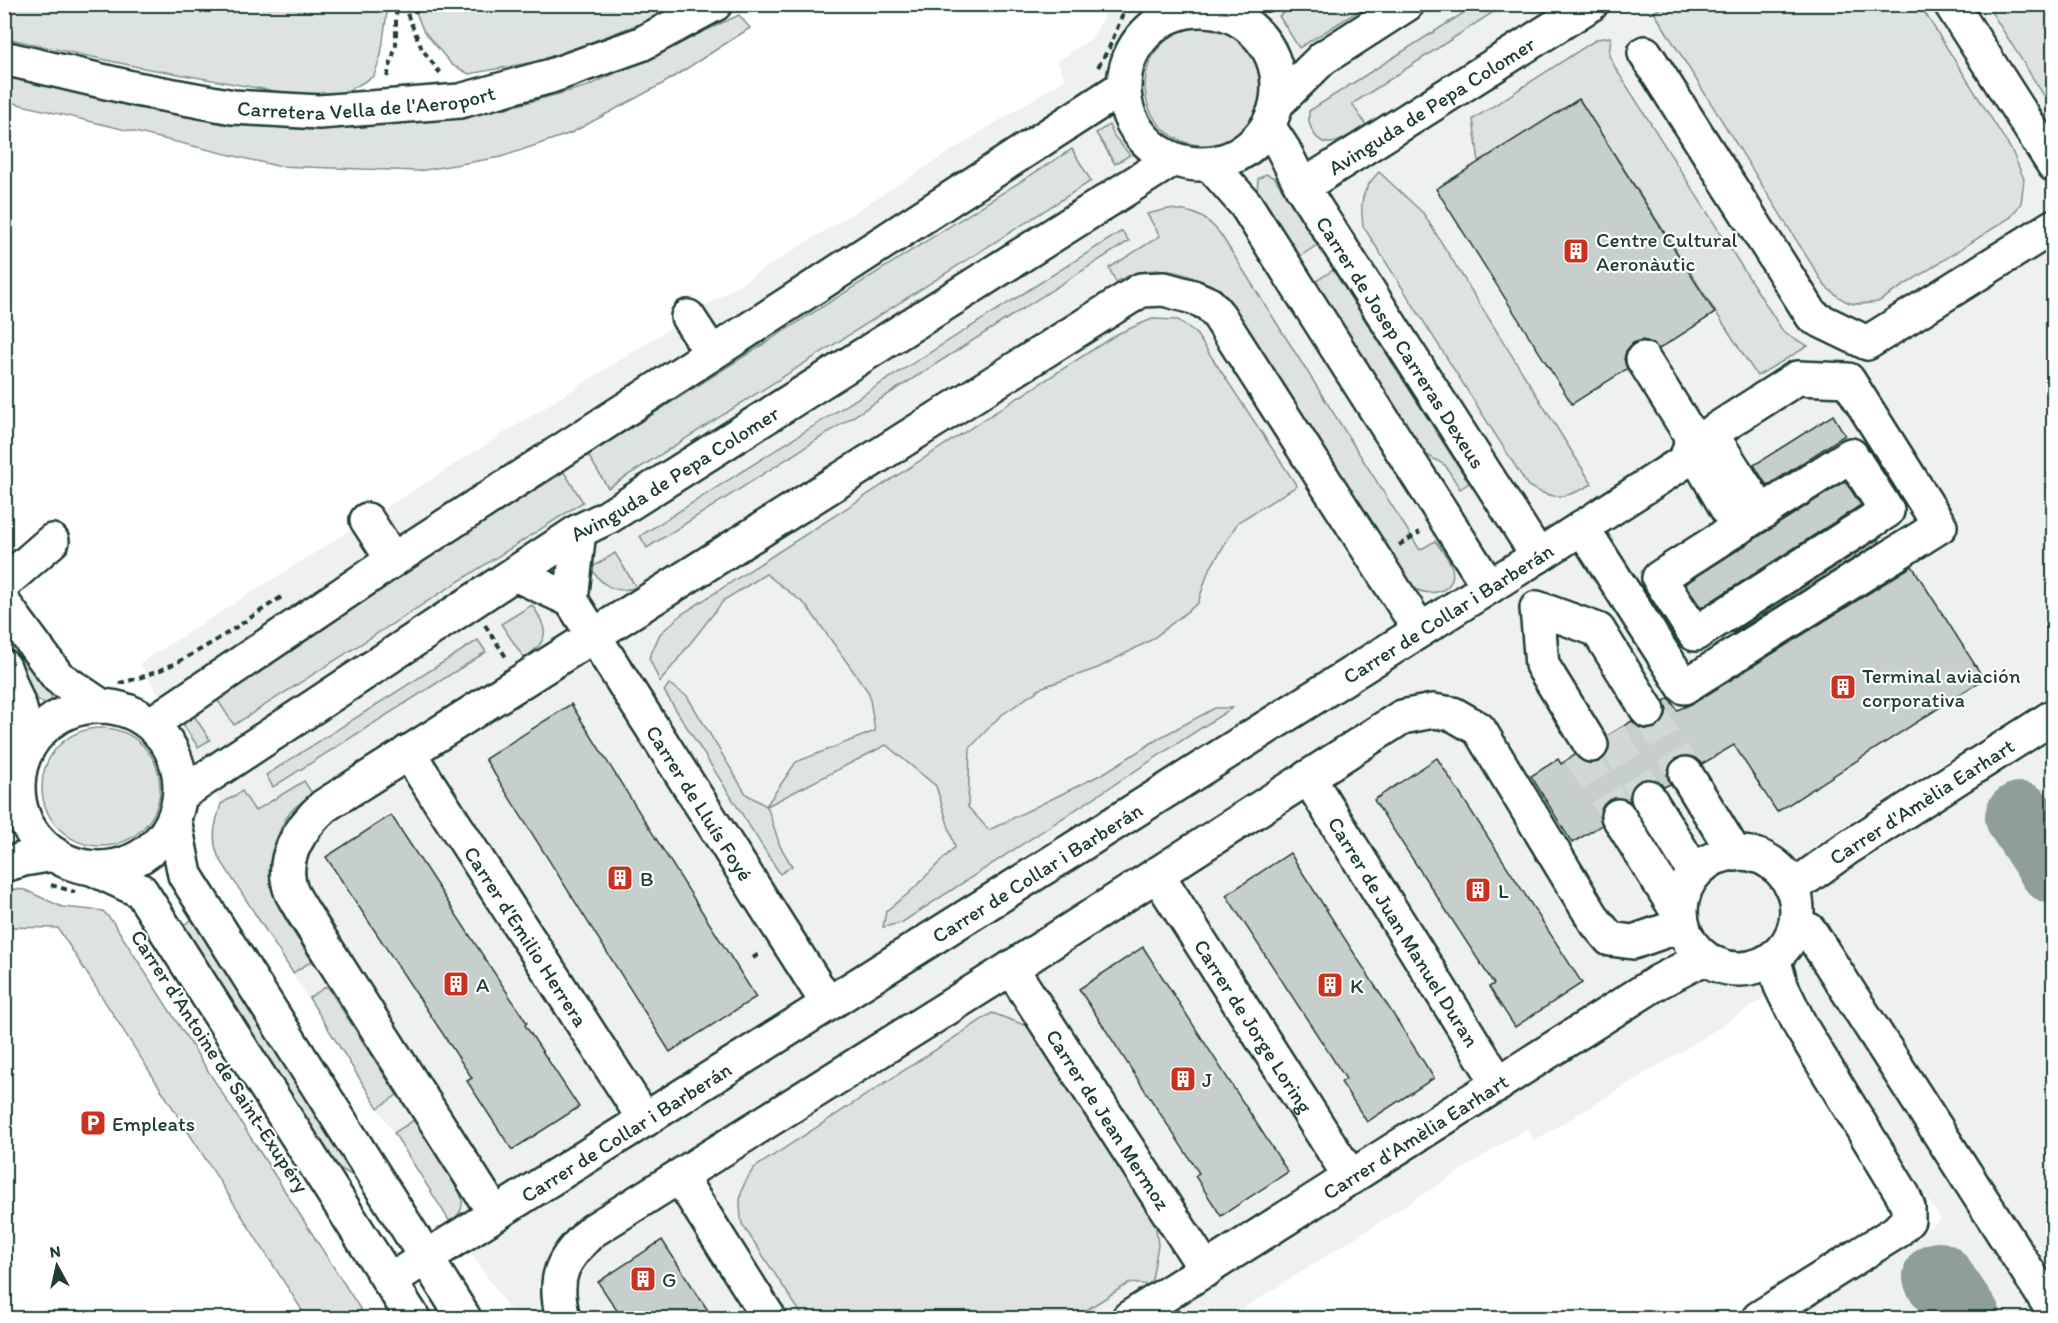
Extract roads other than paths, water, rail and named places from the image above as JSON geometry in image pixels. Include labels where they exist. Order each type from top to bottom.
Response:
[{"type":"street","name":"Carretera Vella de l'Aeroport","points":[[4,58],[136,89],[232,107],[320,112],[460,101],[551,76],[641,44],[715,4]]},
{"type":"street","points":[[1273,114],[1323,58],[1407,4]]},
{"type":"street","name":"Avinguda de Pepa Colomer","points":[[1302,187],[1591,4]]},
{"type":"street","points":[[1951,4],[2054,165]]},
{"type":"street","points":[[1243,10],[1253,29],[1269,48],[1279,80],[1273,114],[1265,131],[1242,153],[1210,164],[1173,159],[1163,155],[1142,137],[1128,114],[1123,87],[1125,70],[1154,13],[1243,10]]},
{"type":"street","points":[[1645,53],[1813,317],[1867,344],[2054,226]]},
{"type":"street","points":[[151,724],[393,560],[1123,87]]},
{"type":"street","name":"Carrer de Josep Carreras Dexeus","points":[[1273,114],[1283,149],[1302,187],[1513,571]]},
{"type":"street","name":"Avinguda de Pepa Colomer","points":[[177,807],[579,531],[608,517],[1173,159]]},
{"type":"street","points":[[1210,164],[1246,206],[1513,571],[1537,608],[1611,733],[1562,653],[1537,608]]},
{"type":"street","points":[[495,1214],[291,890],[289,863],[293,846],[301,830],[324,806],[1108,310],[1141,290],[1164,289],[1209,304],[1219,316],[1420,630]]},
{"type":"street","points":[[688,317],[711,352]]},
{"type":"street","points":[[1643,359],[1690,434],[1699,460],[1750,520]]},
{"type":"street","name":"Carrer de Collar i Barberán","points":[[389,1281],[1582,527],[1797,378],[1848,380],[1940,526],[1684,687],[1582,527]]},
{"type":"street","points":[[1851,455],[1887,511],[1695,634],[1659,578],[1750,520],[1851,455]]},
{"type":"street","points":[[367,520],[393,560]]},
{"type":"street","points":[[515,574],[571,600],[579,531]]},
{"type":"street","points":[[4,583],[52,541]]},
{"type":"street","name":"Carrer de Lluís Foyé","points":[[571,600],[828,1004]]},
{"type":"street","points":[[4,604],[58,677],[106,694],[126,710],[151,724],[164,738],[177,763],[177,807],[185,874],[464,1318]]},
{"type":"street","points":[[4,668],[20,709],[29,746]]},
{"type":"street","points":[[52,869],[43,846],[12,816],[19,768],[29,746],[47,724],[106,694]]},
{"type":"street","points":[[563,1318],[559,1292],[563,1264],[571,1251],[592,1231],[1011,968],[1402,717],[1433,711],[1453,714],[1479,729],[1595,921],[1610,939],[1633,942],[1698,887],[1756,856],[1772,864],[1787,878],[1792,888],[1797,914],[1794,930],[1782,949],[1773,958],[1746,969],[1731,969],[1704,958],[1691,945],[1698,887],[1650,796]]},
{"type":"street","name":"Carrer d'Amèlia Earhart","points":[[1792,888],[1846,849],[2054,716]]},
{"type":"street","name":"Carrer d'Emilio Herrera","points":[[408,752],[645,1120]]},
{"type":"street","name":"Carrer de Juan Manuel Duran","points":[[1308,777],[1499,1084]]},
{"type":"street","points":[[1650,796],[1698,887]]},
{"type":"street","points":[[1650,796],[1698,887]]},
{"type":"street","points":[[4,865],[24,859],[52,869],[67,862],[85,880],[141,857],[162,838],[177,807]]},
{"type":"street","name":"Carrer de Jorge Loring","points":[[1157,874],[1351,1178]]},
{"type":"street","name":"Carrer d'Antoine de Saint-Exupéry","points":[[85,880],[141,891],[413,1318]]},
{"type":"street","points":[[1794,930],[1809,930],[2054,1312]]},
{"type":"street","name":"Carrer d'Amèlia Earhart","points":[[1129,1318],[1658,982],[1704,958]]},
{"type":"street","points":[[1759,1318],[1896,1232],[1908,1220],[1908,1208],[1903,1195],[1801,1027],[1781,986],[1773,958]]},
{"type":"street","name":"Carrer de Jean Mermoz","points":[[1011,968],[1206,1270]]},
{"type":"street","points":[[680,1177],[769,1318]]},
{"type":"tunnel","points":[[1648,711],[1686,774]]},
{"type":"tunnel","points":[[1610,734],[1648,797]]},
{"type":"tunnel","points":[[1579,753],[1618,816]]},
{"type":"place","name":"Centre Cultural Aeronàutic","points":[[1576,251]]},
{"type":"place","name":"Terminal aviación corporativa","points":[[1843,687]]},
{"type":"place","name":"B","points":[[620,878]]},
{"type":"place","name":"L","points":[[1478,890]]},
{"type":"place","name":"A","points":[[456,984]]},
{"type":"place","name":"K","points":[[1330,985]]},
{"type":"place","name":"J","points":[[1183,1079]]},
{"type":"place","name":"Empleats","points":[[93,1123]]},
{"type":"place","name":"G","points":[[643,1279]]}]
